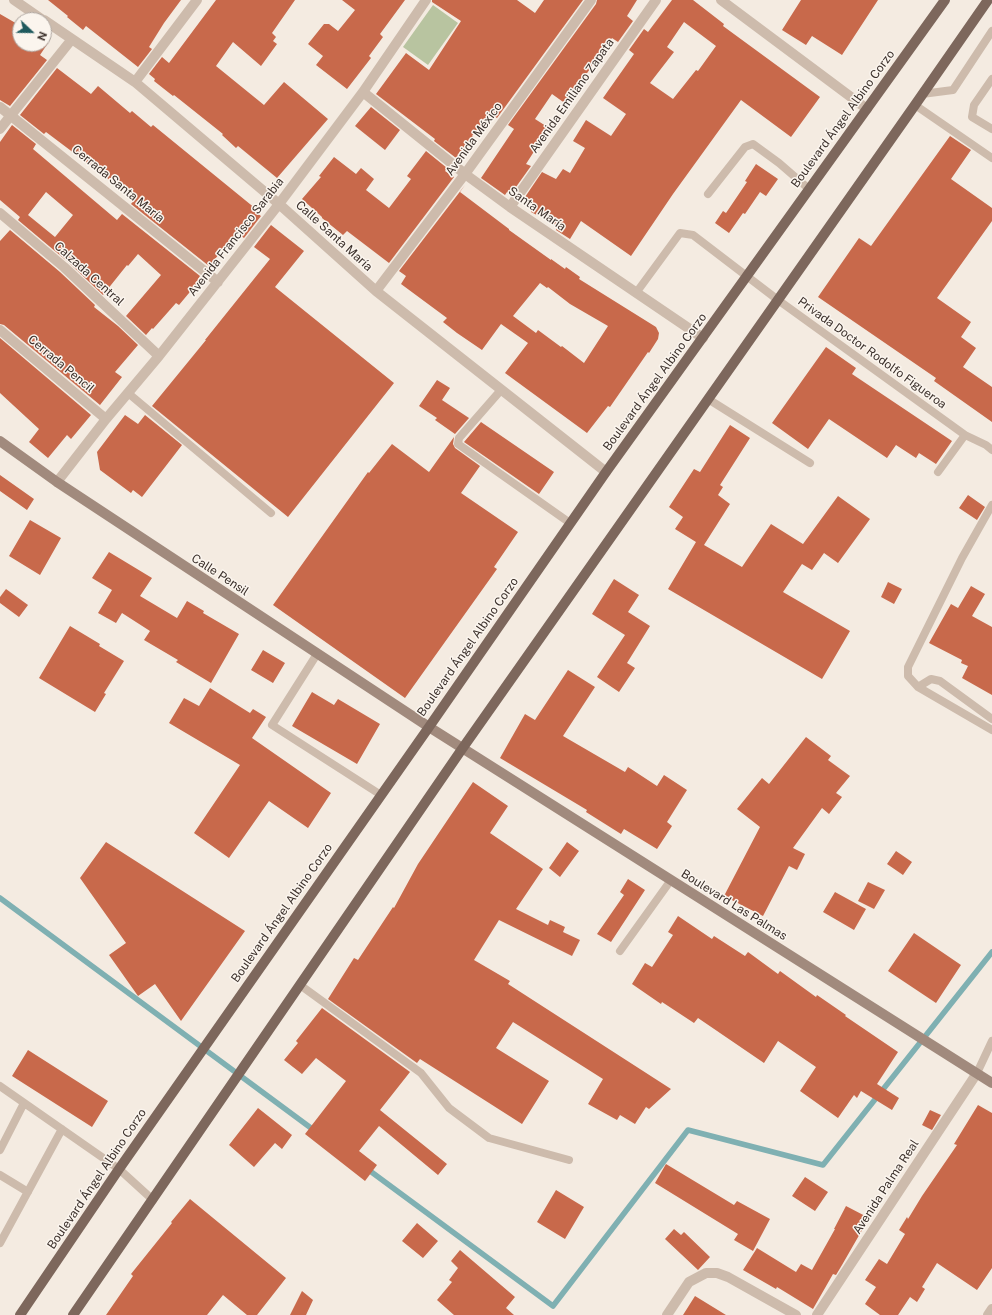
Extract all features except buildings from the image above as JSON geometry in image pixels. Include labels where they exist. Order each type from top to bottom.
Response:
[{"type":"main road","name":"Boulevard Ángel Albino Corzo","points":[[20,1315],[119,1169],[570,523],[808,189],[945,0]]},
{"type":"main road","points":[[73,1315],[462,749],[988,0]]},
{"type":"main road","name":"Calle Pensil","points":[[0,441],[57,482],[429,727]]},
{"type":"main road","name":"Boulevard Las Palmas","points":[[429,727],[992,1083]]},
{"type":"street","name":"Calle Santa María","points":[[14,0],[32,12]]},
{"type":"street","points":[[135,82],[197,0]]},
{"type":"street","name":"Avenida Francisco Sarabia","points":[[57,482],[279,204],[363,92],[426,0]]},
{"type":"street","name":"Avenida México","points":[[376,291],[465,174],[591,0]]},
{"type":"street","name":"Avenida Emiliano Zapata","points":[[510,207],[656,0]]},
{"type":"street","points":[[721,0],[867,109]]},
{"type":"street","name":"Calle Santa María","points":[[52,25],[135,82],[279,204],[376,291],[606,472]]},
{"type":"street","points":[[0,129],[72,39]]},
{"type":"street","name":"Santa María","points":[[363,92],[465,174],[510,207],[703,338]]},
{"type":"street","name":"Cerrada Santa María","points":[[0,107],[218,282]]},
{"type":"street","name":"Calzada Central","points":[[0,213],[64,267],[159,356]]},
{"type":"street","name":"Cerrada Pencil","points":[[0,330],[106,419]]},
{"type":"street","name":"Avenida Palma Real","points":[[817,1315],[977,1073]]},
{"type":"street","points":[[667,1315],[689,1282],[706,1273],[717,1273],[728,1277],[796,1315]]},
{"type":"street","points":[[988,1315],[992,1309]]},
{"type":"lane","points":[[922,94],[953,90],[992,31]]},
{"type":"lane","points":[[992,79],[974,105],[972,116],[992,129]]},
{"type":"lane","points":[[915,105],[992,158]]},
{"type":"lane","points":[[708,194],[745,147],[753,144],[779,163],[808,189]]},
{"type":"lane","name":"Privada Doctor Rodolfo Figueroa","points":[[636,293],[680,233],[693,235],[778,300],[965,434],[989,447]]},
{"type":"lane","points":[[501,390],[459,438],[458,444],[570,523]]},
{"type":"lane","points":[[128,393],[271,513]]},
{"type":"lane","points":[[708,399],[810,463]]},
{"type":"lane","points":[[938,472],[965,434]]},
{"type":"lane","points":[[992,505],[962,558],[908,667],[908,676],[918,687],[992,730]]},
{"type":"lane","points":[[317,654],[272,725],[381,795]]},
{"type":"lane","points":[[918,687],[931,679],[940,681],[992,719]]},
{"type":"lane","points":[[620,952],[671,880]]},
{"type":"lane","points":[[300,985],[421,1073],[449,1108],[489,1138],[569,1160]]},
{"type":"lane","points":[[977,1073],[992,1041]]},
{"type":"lane","points":[[0,1086],[119,1169],[153,1200]]},
{"type":"lane","points":[[0,1150],[24,1103]]},
{"type":"lane","points":[[0,1242],[62,1129]]},
{"type":"lane","points":[[0,1175],[28,1192]]},
{"type":"green space","points":[[433,5],[458,23],[428,65],[403,47]]},
{"type":"waterway","points":[[0,898],[315,1131]]},
{"type":"waterway","points":[[366,1168],[553,1306],[688,1130],[823,1165],[992,952]]}]
